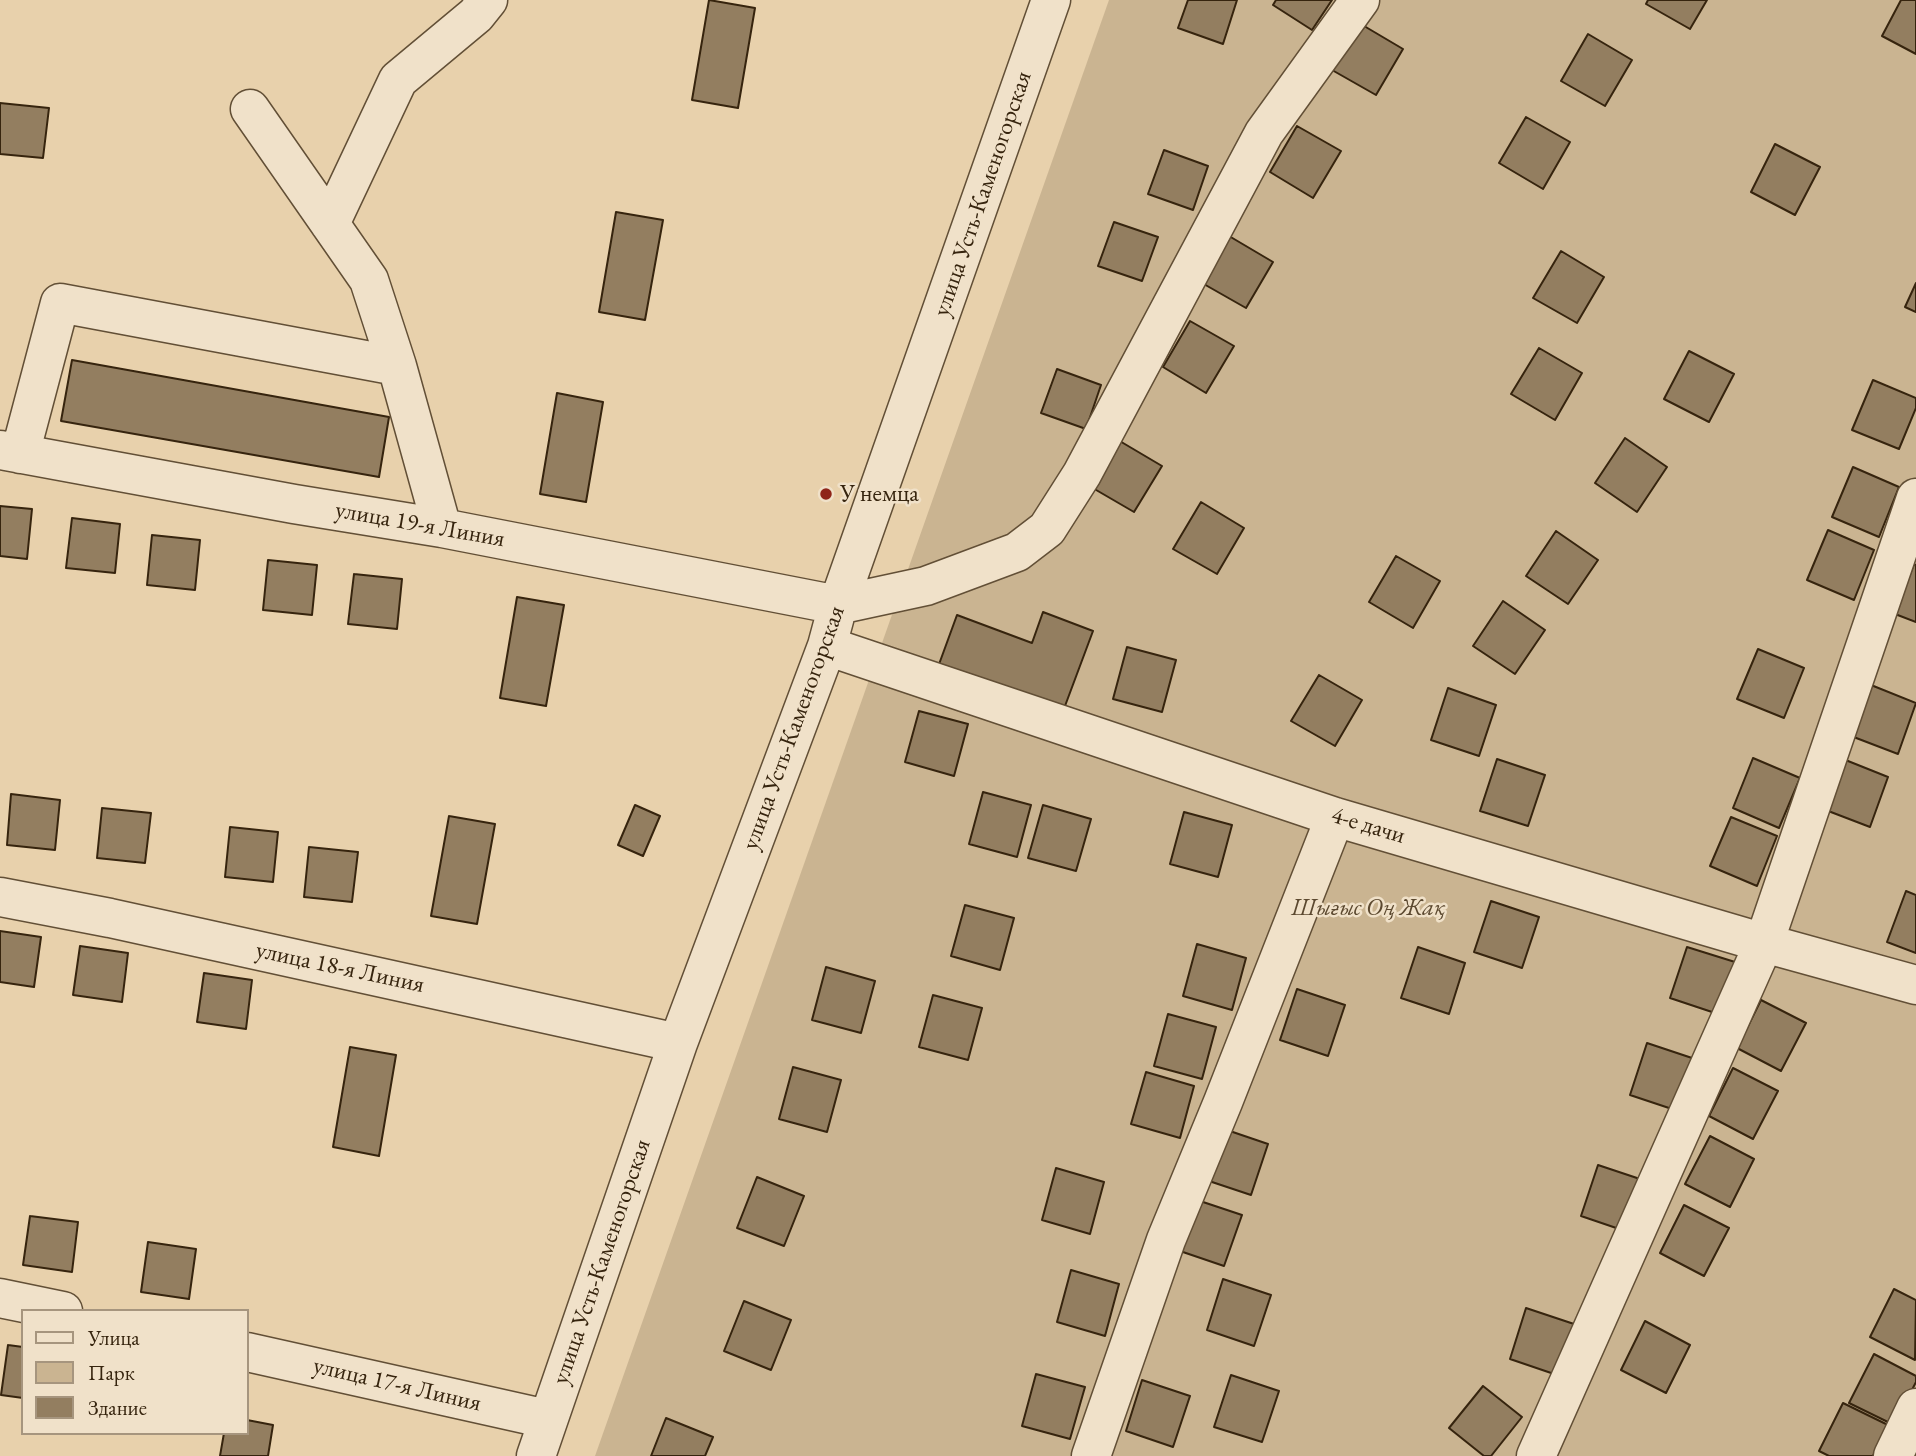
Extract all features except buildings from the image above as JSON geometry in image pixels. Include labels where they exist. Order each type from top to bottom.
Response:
[{"type":"street","points":[[330,224],[398,80],[476,15],[488,0]]},
{"type":"street","name":"улица Усть-Каменогорская","points":[[536,1456],[678,1043],[827,646],[838,605],[1051,0]]},
{"type":"street","points":[[838,605],[926,586],[1017,552],[1047,529],[1082,474],[1264,133],[1360,0]]},
{"type":"street","points":[[250,108],[369,280],[397,366],[442,528]]},
{"type":"street","points":[[10,452],[60,303],[397,366]]},
{"type":"street","name":"улица 19-я Линия","points":[[10,452],[293,504],[442,528],[838,605]]},
{"type":"street","points":[[1536,1456],[1764,943],[1916,498]]},
{"type":"street","name":"4-е дачи","points":[[827,646],[1335,817],[1916,985]]},
{"type":"street","points":[[1091,1456],[1166,1240],[1335,817]]},
{"type":"street","name":"улица 18-я Линия","points":[[0,897],[110,918],[678,1043]]},
{"type":"street","points":[[0,1298],[53,1309]]},
{"type":"street","name":"улица 17-я Линия","points":[[248,1352],[547,1419]]},
{"type":"street","points":[[1893,1456],[1916,1408]]},
{"type":"green space","name":"Шығыс Оң Жақ","points":[[1109,0],[1916,0],[1916,1456],[595,1456]]},
{"type":"place","name":"У немца","points":[[826,494]]}]
